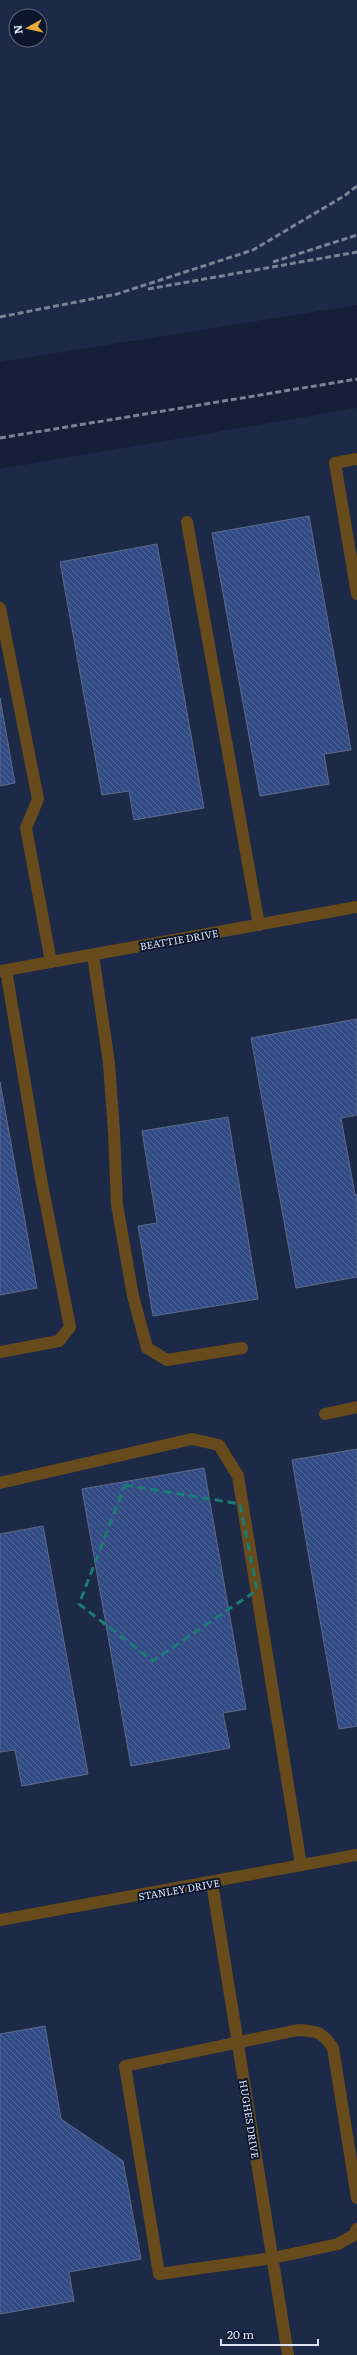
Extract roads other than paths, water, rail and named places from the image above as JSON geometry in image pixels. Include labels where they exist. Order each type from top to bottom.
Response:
[{"type":"street","points":[[357,459],[336,462],[357,594]]},
{"type":"street","points":[[187,522],[259,925]]},
{"type":"street","points":[[0,608],[38,799],[26,828],[51,962]]},
{"type":"street","name":"BEATTIE DRIVE","points":[[3,971],[357,907]]},
{"type":"street","points":[[93,954],[108,1063],[114,1132],[117,1205],[133,1296],[147,1348],[167,1360],[242,1348]]},
{"type":"street","points":[[0,1352],[59,1341],[70,1327],[41,1180],[3,971]]},
{"type":"street","points":[[325,1414],[357,1407]]},
{"type":"street","points":[[0,1483],[192,1439],[219,1445],[238,1476],[301,1865]]},
{"type":"street","name":"STANLEY DRIVE","points":[[0,1920],[212,1883],[357,1855]]},
{"type":"street","name":"HUGHES DRIVE","points":[[212,1883],[288,2355]]},
{"type":"street","points":[[357,2198],[333,2048],[324,2035],[314,2030],[298,2030],[125,2066],[159,2274],[273,2258],[338,2244],[354,2235],[357,2229]]},
{"type":"railway","points":[[0,317],[117,294],[253,250],[344,196],[357,186]]},
{"type":"railway","points":[[273,262],[357,235]]},
{"type":"railway","points":[[148,289],[357,252]]},
{"type":"railway","points":[[0,438],[357,379]]}]
